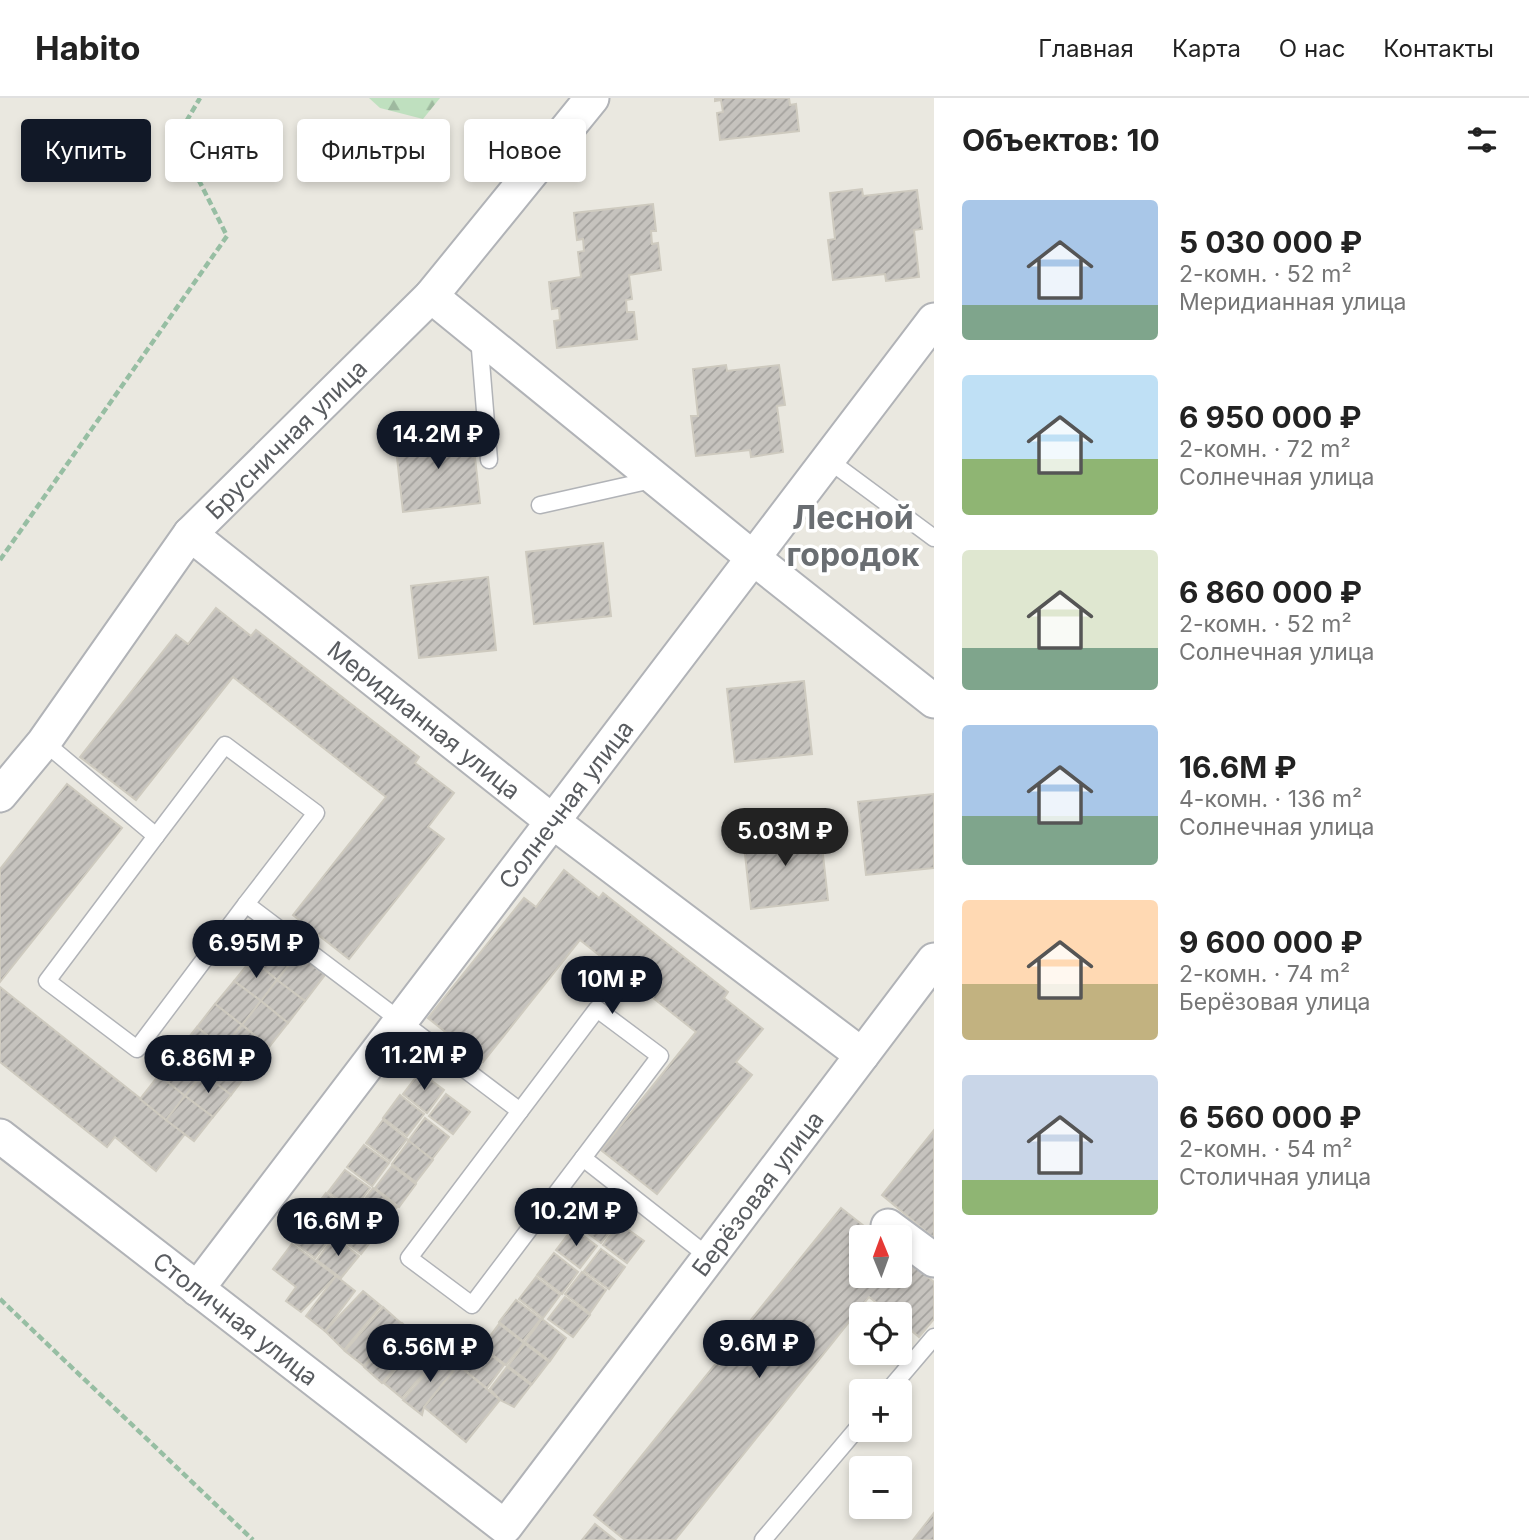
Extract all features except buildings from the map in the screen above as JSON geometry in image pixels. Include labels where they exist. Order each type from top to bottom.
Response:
[{"type":"street","name":"Брусничная улица","points":[[0,795],[44,742],[190,534],[431,296],[592,98]]},
{"type":"street","points":[[431,296],[934,701]]},
{"type":"street","name":"Солнечная улица","points":[[197,1289],[934,320]]},
{"type":"street","name":"Меридианная улица","points":[[190,534],[552,821],[862,1055]]},
{"type":"street","name":"Берёзовая улица","points":[[505,1527],[934,960]]},
{"type":"street","name":"Столичная улица","points":[[0,1136],[505,1527]]},
{"type":"street","points":[[912,1244],[934,1260]]},
{"type":"lane","points":[[478,334],[489,460]]},
{"type":"lane","points":[[827,459],[934,538]]},
{"type":"lane","points":[[540,505],[656,479]]},
{"type":"lane","points":[[44,742],[156,836]]},
{"type":"lane","points":[[225,745],[316,813],[246,904],[137,1049],[47,981],[225,745]]},
{"type":"lane","points":[[246,904],[520,1111]]},
{"type":"lane","points":[[597,1009],[660,1056],[472,1305],[409,1258],[520,1111],[597,1009]]},
{"type":"lane","points":[[583,1158],[709,1257]]},
{"type":"lane","points":[[898,1379],[934,1336]]},
{"type":"lane","points":[[764,1540],[849,1438]]},
{"type":"path","points":[[0,561],[227,236],[177,136],[200,98]]},
{"type":"path","points":[[0,1299],[253,1540]]},
{"type":"green space","points":[[369,98],[440,98],[423,119],[380,108]]},
{"type":"district","name":"Лесной городок","points":[[853,536]]}]
